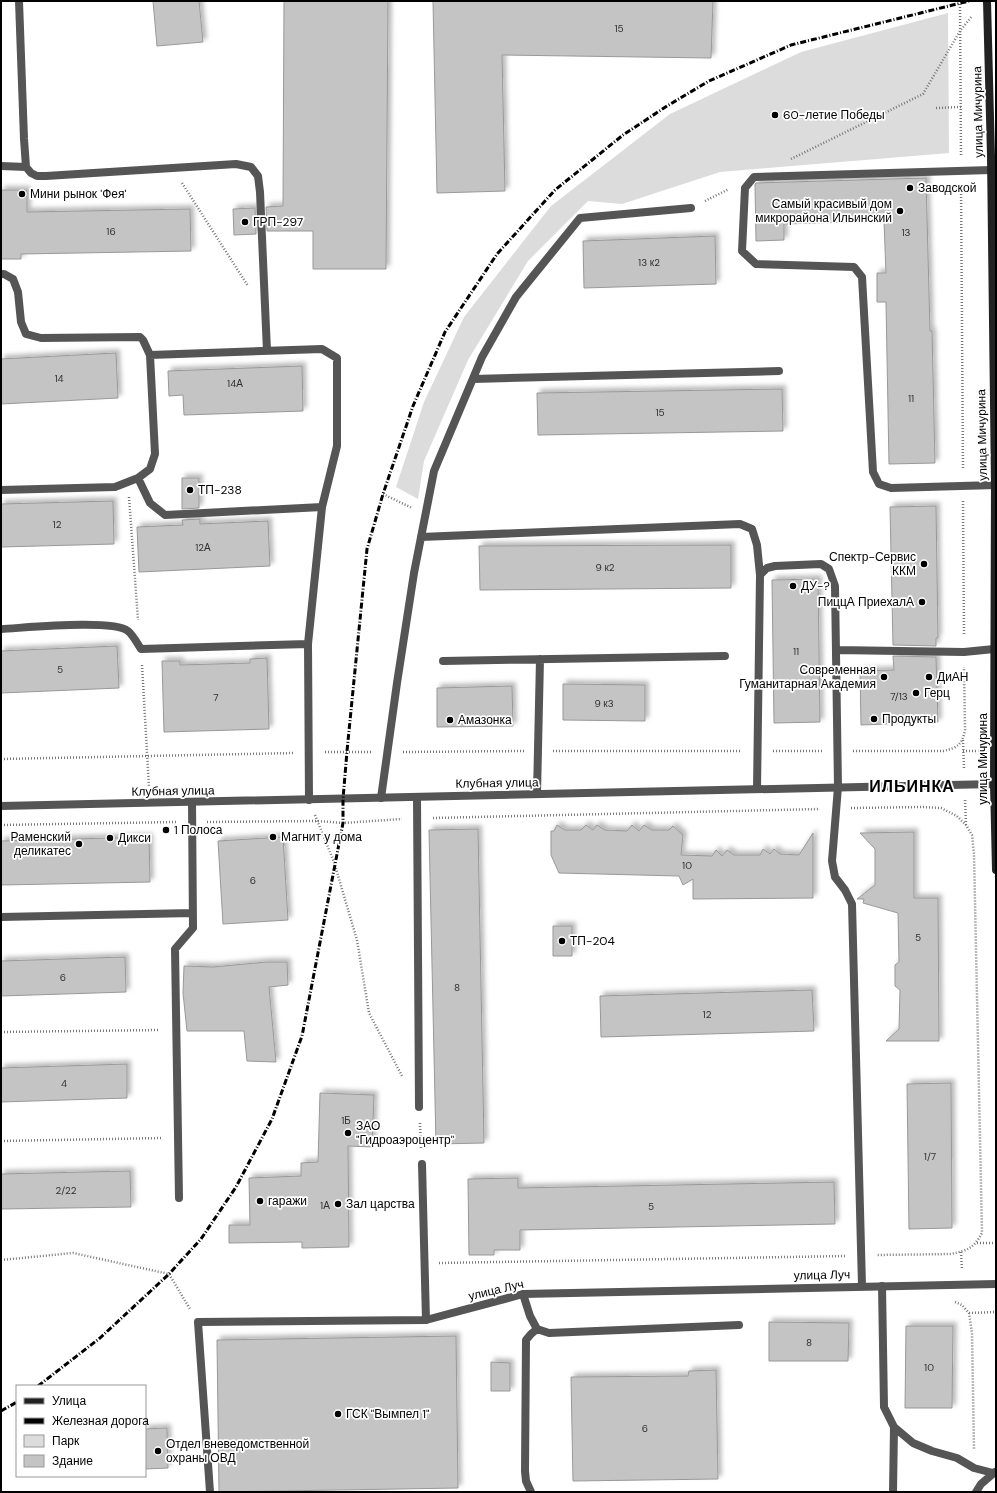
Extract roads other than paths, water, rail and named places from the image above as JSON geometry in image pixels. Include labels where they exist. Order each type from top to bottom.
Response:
[{"type":"main road","name":"улица Мичурина","points":[[987,1],[993,156],[991,170],[996,486],[994,649],[996,672],[994,784],[996,870]]},
{"type":"street","points":[[19,1],[24,139],[26,167],[31,173],[37,176],[236,164],[251,167],[258,176],[267,351]]},
{"type":"street","points":[[1,166],[26,167]]},
{"type":"street","points":[[991,170],[754,178],[745,188],[742,251],[756,264],[854,267],[862,277],[873,472],[880,484],[891,488],[996,486]]},
{"type":"street","points":[[381,798],[400,661],[434,471],[482,357],[516,296],[580,218],[691,208]]},
{"type":"street","points":[[1,274],[13,279],[18,292],[21,322],[26,334],[41,338],[140,337],[143,340],[150,355],[155,454],[150,469],[138,478],[115,488],[1,490]]},
{"type":"street","points":[[150,355],[322,349],[337,358],[336,446],[322,507],[308,644],[309,800]]},
{"type":"street","points":[[473,379],[779,371]]},
{"type":"street","points":[[138,478],[150,503],[165,515],[322,507]]},
{"type":"street","points":[[421,537],[740,524],[752,529],[757,545],[760,575],[757,789]]},
{"type":"street","points":[[760,575],[767,568],[775,566],[821,564],[829,569],[836,586],[838,788],[832,861],[835,877],[845,890],[852,904],[862,1286]]},
{"type":"street","points":[[1,629],[94,625],[115,626],[127,631],[141,649],[308,644]]},
{"type":"street","points":[[836,650],[964,652],[994,649]]},
{"type":"street","points":[[443,661],[725,656]]},
{"type":"street","points":[[537,794],[540,659]]},
{"type":"street","name":"Клубная улица","points":[[1,806],[994,784]]},
{"type":"street","points":[[417,797],[419,1106]]},
{"type":"street","points":[[179,1198],[175,949],[193,928],[192,802]]},
{"type":"street","points":[[1,917],[193,913]]},
{"type":"street","points":[[422,1164],[426,1320]]},
{"type":"street","name":"улица Луч","points":[[210,1492],[198,1322],[426,1320],[523,1294],[996,1284]]},
{"type":"street","points":[[882,1286],[884,1407],[894,1427],[913,1443],[932,1451],[957,1458],[974,1468],[995,1472]]},
{"type":"street","points":[[523,1294],[530,1316],[537,1329],[549,1333],[739,1325]]},
{"type":"street","points":[[531,1492],[526,1481],[524,1471],[526,1340],[537,1329]]},
{"type":"street","points":[[893,1492],[894,1427]]},
{"type":"street","points":[[976,1492],[981,1484],[995,1472]]},
{"type":"railway","points":[[39,1385],[100,1338],[169,1274],[201,1239],[236,1187],[272,1119],[302,1036],[343,823],[343,799],[347,751],[367,549],[383,494],[413,406],[445,332],[497,254],[555,190],[623,135],[709,81],[791,45],[969,1]]},
{"type":"railway","points":[[1,1411],[16,1403]]},
{"type":"place","name":"60-летие Победы","points":[[775,115]]},
{"type":"place","name":"Заводской","points":[[910,188]]},
{"type":"place","name":"Мини рынок 'Фея'","points":[[22,194]]},
{"type":"place","name":"Самый красивый дом микрорайона Ильинский","points":[[900,211]]},
{"type":"place","name":"ГРП-297","points":[[245,222]]},
{"type":"place","name":"ТП-238","points":[[190,490]]},
{"type":"place","name":"Спектр-Сервис ККМ","points":[[924,564]]},
{"type":"place","name":"ДУ-?","points":[[793,586]]},
{"type":"place","name":"ПиццА ПриехалА","points":[[922,602]]},
{"type":"place","name":"Современная Гуманитарная Академия","points":[[884,677]]},
{"type":"place","name":"ДиАН","points":[[929,677]]},
{"type":"place","name":"Герц","points":[[916,693]]},
{"type":"place","name":"Продукты","points":[[874,719]]},
{"type":"place","name":"Амазонка","points":[[450,720]]},
{"type":"place","name":"1 Полоса","points":[[166,830]]},
{"type":"place","name":"Магнит у дома","points":[[273,837]]},
{"type":"place","name":"Дикси","points":[[110,838]]},
{"type":"place","name":"Раменский деликатес","points":[[79,844]]},
{"type":"place","name":"ТП-204","points":[[562,941]]},
{"type":"place","name":"ЗАО \"Гидроаэроцентр\"","points":[[348,1133]]},
{"type":"place","name":"гаражи","points":[[260,1201]]},
{"type":"place","name":"Зал царства","points":[[338,1204]]},
{"type":"place","name":"ГСК \"Вымпел 1\"","points":[[338,1414]]},
{"type":"place","name":"Отдел вневедомственной охраны ОВД","points":[[158,1451]]},
{"type":"district","name":"ИЛЬИНКА","points":[[912,786]]}]
